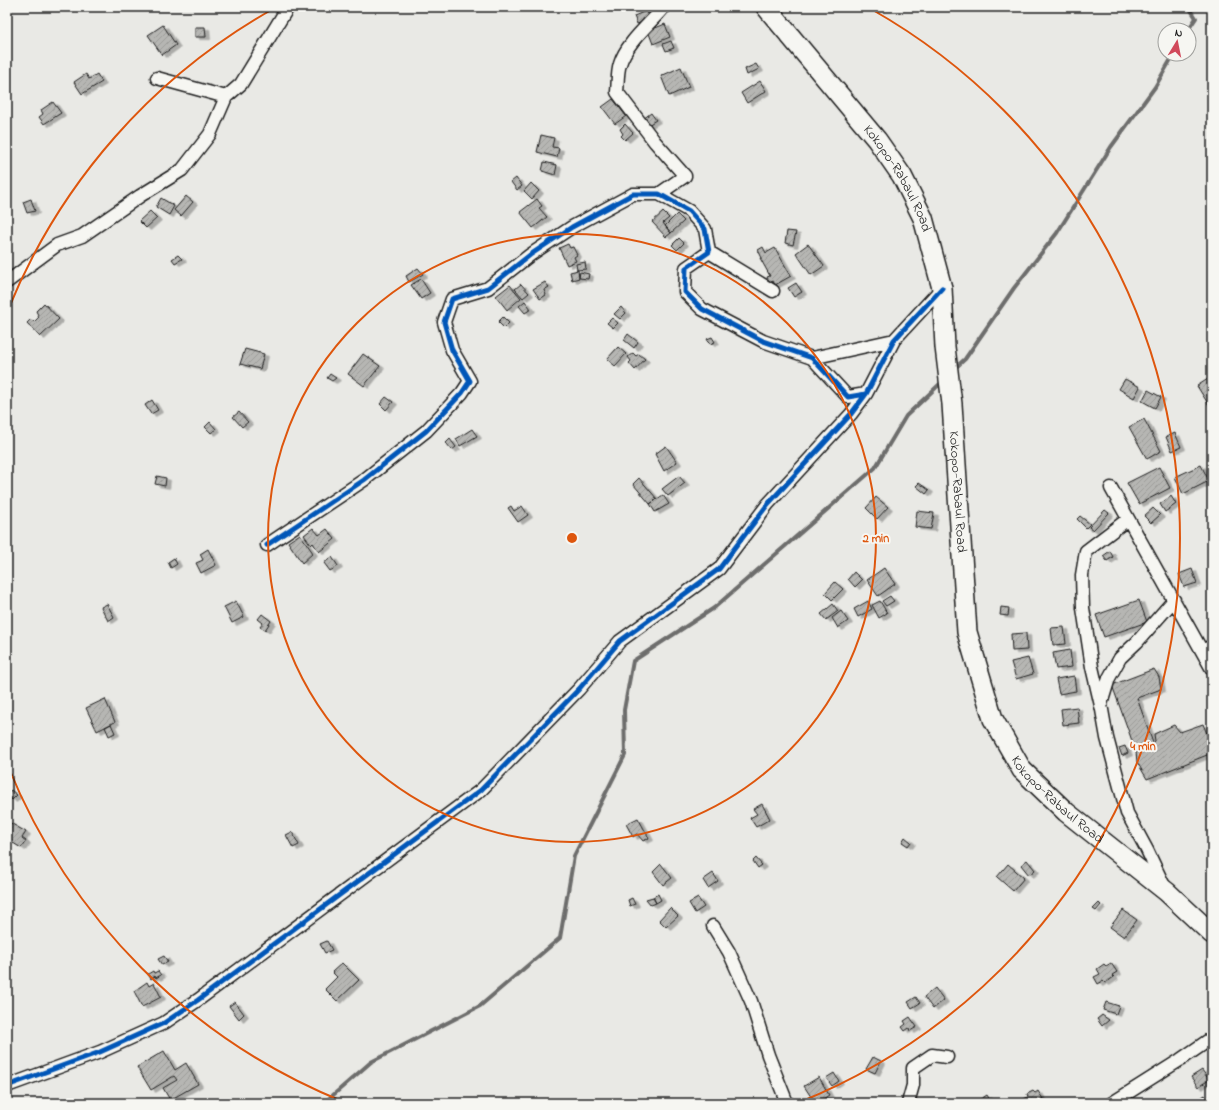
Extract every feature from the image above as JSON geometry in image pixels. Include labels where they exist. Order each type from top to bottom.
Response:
[{"type":"main road","name":"Kokopo-Rabaul Road","points":[[766,7],[877,140],[902,176],[923,218],[942,288],[945,347],[952,404],[967,632],[993,719],[1022,770],[1066,812],[1167,892],[1212,934]]},
{"type":"street","points":[[7,282],[58,245],[82,236],[140,196],[182,170],[210,134],[226,97],[241,84],[288,7]]},
{"type":"street","points":[[658,194],[685,176],[655,142],[617,92],[620,64],[623,58],[632,42],[655,19],[664,7]]},
{"type":"street","points":[[157,78],[226,97]]},
{"type":"street","points":[[267,545],[364,480],[426,431],[462,393],[470,381],[452,350],[444,322],[452,300],[488,288],[530,255],[572,227],[632,194],[658,194],[689,211],[705,229],[709,252],[773,291]]},
{"type":"street","points":[[709,252],[686,268],[685,292],[702,309],[763,342],[812,358],[848,397],[866,394]]},
{"type":"street","points":[[7,1086],[100,1052],[164,1023],[198,1000],[481,790],[579,689],[620,641],[719,569],[768,504],[851,414],[866,394],[894,340],[942,288]]},
{"type":"street","points":[[812,358],[894,340]]},
{"type":"street","points":[[1111,488],[1212,669]]},
{"type":"street","points":[[1128,518],[1086,551],[1082,575],[1083,608],[1092,667],[1107,738],[1127,813],[1148,850],[1167,892]]},
{"type":"street","points":[[1101,705],[1109,678],[1120,658],[1174,600]]},
{"type":"street","points":[[1203,653],[1212,645]]},
{"type":"street","points":[[714,926],[729,952],[750,1001],[768,1055],[787,1103]]},
{"type":"street","points":[[1112,1103],[1212,1038]]},
{"type":"street","points":[[908,1103],[912,1085],[913,1068],[932,1055],[946,1057]]},
{"type":"building","points":[[646,11],[649,20],[637,24],[634,16]]},
{"type":"building","points":[[665,24],[670,37],[653,44],[648,31]]},
{"type":"building","points":[[163,25],[176,45],[162,55],[148,35]]},
{"type":"building","points":[[195,27],[205,27],[206,37],[195,37]]},
{"type":"building","points":[[671,41],[674,48],[666,51],[663,44]]},
{"type":"building","points":[[756,64],[759,69],[747,75],[745,69]]},
{"type":"building","points":[[681,67],[689,87],[669,96],[661,76]]},
{"type":"building","points":[[86,74],[89,79],[97,74],[102,82],[82,94],[74,82]]},
{"type":"building","points":[[760,81],[766,91],[747,103],[741,93]]},
{"type":"building","points":[[613,99],[626,116],[615,124],[602,107]]},
{"type":"building","points":[[53,102],[61,113],[44,124],[39,117],[43,114],[41,110]]},
{"type":"building","points":[[651,113],[656,120],[648,125],[643,119]]},
{"type":"building","points":[[625,124],[633,133],[625,140],[621,136],[623,134],[620,129]]},
{"type":"building","points":[[541,135],[554,138],[552,147],[559,148],[557,157],[537,152]]},
{"type":"building","points":[[544,162],[557,165],[555,175],[542,171]]},
{"type":"building","points":[[516,178],[522,186],[517,190],[511,182]]},
{"type":"building","points":[[531,183],[539,191],[532,199],[524,191]]},
{"type":"building","points":[[186,196],[193,202],[181,216],[174,210]]},
{"type":"building","points":[[161,198],[174,206],[169,215],[156,207]]},
{"type":"building","points":[[31,199],[35,211],[27,213],[23,202]]},
{"type":"building","points":[[537,199],[542,206],[539,208],[547,217],[533,228],[520,212]]},
{"type":"building","points":[[150,211],[157,218],[146,228],[139,221]]},
{"type":"building","points":[[663,212],[669,218],[663,223],[671,233],[666,237],[652,222]]},
{"type":"building","points":[[677,214],[684,221],[671,233],[665,226]]},
{"type":"building","points":[[787,231],[796,232],[793,245],[785,243]]},
{"type":"building","points":[[679,238],[684,243],[677,250],[672,245]]},
{"type":"building","points":[[568,244],[570,248],[573,247],[577,255],[574,257],[576,261],[567,265],[559,248]]},
{"type":"building","points":[[808,244],[824,266],[811,275],[796,253]]},
{"type":"building","points":[[763,247],[766,253],[775,248],[791,276],[775,285],[773,281],[770,283],[767,277],[770,276],[760,258],[762,258],[758,250]]},
{"type":"building","points":[[178,255],[182,259],[175,263],[172,259]]},
{"type":"building","points":[[585,262],[586,269],[577,270],[576,264]]},
{"type":"building","points":[[418,268],[423,274],[409,282],[406,276]]},
{"type":"building","points":[[578,270],[579,278],[572,280],[570,272]]},
{"type":"building","points":[[580,272],[589,274],[588,279],[579,278]]},
{"type":"building","points":[[421,279],[430,293],[421,299],[411,285]]},
{"type":"building","points":[[545,282],[549,287],[544,290],[546,295],[540,299],[533,289]]},
{"type":"building","points":[[796,283],[802,292],[794,297],[788,288]]},
{"type":"building","points":[[521,284],[529,293],[523,298],[515,289]]},
{"type":"building","points":[[510,285],[521,298],[507,310],[496,296]]},
{"type":"building","points":[[525,301],[531,309],[525,313],[519,306]]},
{"type":"building","points":[[44,303],[59,319],[40,337],[27,323],[31,319],[34,322],[39,317],[36,311]]},
{"type":"building","points":[[621,307],[626,313],[620,319],[614,314]]},
{"type":"building","points":[[503,317],[509,323],[504,328],[498,322]]},
{"type":"building","points":[[612,318],[618,323],[613,328],[607,323]]},
{"type":"building","points":[[628,334],[638,342],[634,348],[624,340]]},
{"type":"building","points":[[712,337],[715,342],[710,344],[707,339]]},
{"type":"building","points":[[618,347],[626,354],[615,366],[607,359]]},
{"type":"building","points":[[245,349],[264,354],[260,369],[240,364]]},
{"type":"building","points":[[633,353],[636,356],[639,354],[645,359],[635,370],[629,363],[631,361],[628,357]]},
{"type":"building","points":[[363,354],[380,366],[364,386],[348,374]]},
{"type":"building","points":[[330,374],[336,378],[332,381],[327,378]]},
{"type":"building","points":[[1211,377],[1212,379],[1212,410],[1197,386]]},
{"type":"building","points":[[1125,379],[1140,387],[1134,398],[1119,389]]},
{"type":"building","points":[[1148,390],[1161,397],[1155,408],[1142,401]]},
{"type":"building","points":[[386,397],[393,402],[386,410],[380,404]]},
{"type":"building","points":[[152,400],[158,410],[151,414],[145,405]]},
{"type":"building","points":[[239,412],[248,422],[242,427],[233,417]]},
{"type":"building","points":[[1144,419],[1161,451],[1147,459],[1129,427]]},
{"type":"building","points":[[210,422],[216,429],[211,433],[205,427]]},
{"type":"building","points":[[472,429],[477,436],[460,446],[456,439]]},
{"type":"building","points":[[1175,433],[1181,447],[1172,451],[1166,437]]},
{"type":"building","points":[[450,439],[456,447],[452,450],[446,443]]},
{"type":"building","points":[[666,446],[677,462],[664,471],[655,454]]},
{"type":"building","points":[[1201,465],[1209,481],[1183,494],[1175,477]]},
{"type":"building","points":[[1159,467],[1170,488],[1139,504],[1127,483]]},
{"type":"building","points":[[157,476],[166,478],[165,486],[155,484]]},
{"type":"building","points":[[679,476],[685,483],[668,496],[662,489]]},
{"type":"building","points":[[639,478],[657,499],[650,504],[633,484]]},
{"type":"building","points":[[919,483],[929,490],[926,494],[916,486]]},
{"type":"building","points":[[663,495],[669,504],[655,512],[650,504]]},
{"type":"building","points":[[1171,496],[1176,504],[1165,512],[1160,504]]},
{"type":"building","points":[[876,497],[888,507],[877,519],[866,508]]},
{"type":"building","points":[[511,506],[514,511],[522,506],[528,515],[518,522],[508,508]]},
{"type":"building","points":[[1153,508],[1160,515],[1151,523],[1144,516]]},
{"type":"building","points":[[1105,510],[1109,513],[1093,530],[1089,527]]},
{"type":"building","points":[[917,511],[934,513],[931,529],[915,527]]},
{"type":"building","points":[[1080,516],[1090,524],[1086,528],[1077,519]]},
{"type":"building","points":[[313,528],[319,535],[327,529],[335,539],[319,552],[313,543],[311,545],[304,535]]},
{"type":"building","points":[[300,534],[313,553],[302,563],[288,542]]},
{"type":"building","points":[[208,549],[216,565],[201,573],[196,563],[203,560],[200,554]]},
{"type":"building","points":[[1110,551],[1113,557],[1107,561],[1103,556]]},
{"type":"building","points":[[332,557],[338,566],[330,571],[324,563]]},
{"type":"building","points":[[174,558],[177,564],[171,568],[168,562]]},
{"type":"building","points":[[884,568],[895,584],[878,596],[867,580]]},
{"type":"building","points":[[1192,569],[1197,583],[1184,587],[1179,574]]},
{"type":"building","points":[[854,572],[862,580],[855,587],[848,579]]},
{"type":"building","points":[[835,582],[843,589],[832,600],[825,593]]},
{"type":"building","points":[[890,596],[894,601],[886,606],[882,601]]},
{"type":"building","points":[[1139,600],[1147,622],[1104,637],[1096,615]]},
{"type":"building","points":[[236,601],[244,617],[232,623],[224,607]]},
{"type":"building","points":[[868,601],[872,609],[858,617],[854,609]]},
{"type":"building","points":[[880,601],[887,613],[879,618],[872,605]]},
{"type":"building","points":[[107,604],[114,617],[108,621],[101,607]]},
{"type":"building","points":[[833,604],[838,611],[826,620],[821,614]]},
{"type":"building","points":[[1001,607],[1009,608],[1008,616],[1000,615]]},
{"type":"building","points":[[841,611],[848,621],[838,628],[832,618]]},
{"type":"building","points":[[262,614],[271,621],[265,630],[260,627],[263,623],[258,619]]},
{"type":"building","points":[[1064,627],[1066,644],[1053,645],[1051,628]]},
{"type":"building","points":[[1026,633],[1027,650],[1012,651],[1011,634]]},
{"type":"building","points":[[1070,650],[1072,667],[1056,669],[1053,653]]},
{"type":"building","points":[[1028,658],[1033,674],[1016,679],[1011,662]]},
{"type":"building","points":[[1154,669],[1159,677],[1161,689],[1137,698],[1153,743],[1155,741],[1154,734],[1174,725],[1180,732],[1203,724],[1212,746],[1212,753],[1147,779],[1137,762],[1136,752],[1112,685]]},
{"type":"building","points":[[1074,676],[1076,691],[1059,694],[1056,679]]},
{"type":"building","points":[[105,699],[115,722],[97,731],[86,708]]},
{"type":"building","points":[[1077,707],[1079,723],[1063,725],[1061,709]]},
{"type":"building","points":[[111,724],[115,733],[109,736],[105,727]]},
{"type":"building","points":[[1125,746],[1128,753],[1122,756],[1119,748]]},
{"type":"building","points":[[11,790],[17,795],[12,800],[7,795]]},
{"type":"building","points":[[762,804],[770,819],[756,827],[750,818],[757,814],[753,809]]},
{"type":"building","points":[[638,818],[649,838],[643,841],[637,834],[633,837],[626,824]]},
{"type":"building","points":[[7,821],[26,832],[22,838],[26,841],[21,848],[7,839]]},
{"type":"building","points":[[292,832],[299,845],[293,848],[286,835]]},
{"type":"building","points":[[905,837],[911,842],[908,846],[902,842]]},
{"type":"building","points":[[756,858],[762,865],[758,868],[753,861]]},
{"type":"building","points":[[1027,860],[1035,870],[1029,875],[1021,865]]},
{"type":"building","points":[[661,864],[672,878],[663,885],[653,872]]},
{"type":"building","points":[[1008,864],[1024,878],[1013,891],[997,877]]},
{"type":"building","points":[[713,873],[718,881],[708,888],[703,880]]},
{"type":"building","points":[[658,894],[661,900],[656,903],[653,897]]},
{"type":"building","points":[[653,897],[656,903],[651,905],[646,899]]},
{"type":"building","points":[[632,898],[635,904],[630,906],[628,900]]},
{"type":"building","points":[[698,898],[704,907],[695,913],[689,903]]},
{"type":"building","points":[[1099,903],[1101,905],[1096,911],[1093,909]]},
{"type":"building","points":[[670,908],[678,916],[666,927],[659,920]]},
{"type":"building","points":[[1123,910],[1137,920],[1124,937],[1110,927]]},
{"type":"building","points":[[327,941],[332,950],[325,953],[320,944]]},
{"type":"building","points":[[164,956],[168,962],[162,965],[158,959]]},
{"type":"building","points":[[342,963],[359,980],[337,1001],[325,989],[337,977],[332,972]]},
{"type":"building","points":[[1111,963],[1117,972],[1112,975],[1114,977],[1105,983],[1103,981],[1098,984],[1094,977],[1100,974],[1097,969],[1104,964],[1106,966]]},
{"type":"building","points":[[153,971],[154,973],[158,971],[161,975],[156,978],[155,976],[151,979],[148,974]]},
{"type":"building","points":[[147,982],[149,986],[154,983],[161,997],[142,1007],[134,991]]},
{"type":"building","points":[[935,988],[944,1000],[933,1009],[924,997]]},
{"type":"building","points":[[916,997],[920,1003],[912,1008],[908,1002]]},
{"type":"building","points":[[235,1002],[244,1014],[239,1019],[229,1006]]},
{"type":"building","points":[[1106,1002],[1119,1006],[1116,1014],[1103,1010]]},
{"type":"building","points":[[1102,1015],[1109,1020],[1102,1026],[1097,1019]]},
{"type":"building","points":[[910,1017],[917,1027],[910,1031],[909,1028],[905,1031],[902,1027],[906,1024],[904,1021]]},
{"type":"building","points":[[164,1051],[175,1070],[186,1063],[198,1084],[170,1100],[163,1088],[177,1080],[174,1076],[151,1090],[137,1067]]},
{"type":"building","points":[[873,1057],[881,1061],[875,1073],[866,1069]]},
{"type":"building","points":[[1209,1066],[1212,1066],[1212,1077],[1209,1077]]},
{"type":"building","points":[[1202,1070],[1209,1080],[1198,1087],[1191,1077]]},
{"type":"building","points":[[834,1073],[839,1081],[832,1086],[826,1078]]},
{"type":"building","points":[[819,1077],[829,1095],[815,1103],[804,1086]]},
{"type":"building","points":[[1033,1091],[1035,1093],[1038,1091],[1043,1099],[1035,1103],[1026,1103],[1024,1099],[1028,1097],[1027,1094]]},
{"type":"building","points":[[987,1095],[992,1103],[981,1103],[979,1100]]},
{"type":"building","points":[[1205,1095],[1207,1099],[1211,1096],[1212,1103],[1202,1103],[1199,1099]]},
{"type":"waterway","points":[[1189,7],[1196,18],[1193,22]]},
{"type":"waterway","points":[[953,370],[965,359],[1014,288],[1057,233],[1111,147],[1155,87],[1169,62]]},
{"type":"waterway","points":[[324,1103],[371,1062],[480,1006],[560,938],[574,856],[625,755],[624,710],[633,661],[714,608],[875,468],[906,416],[943,381]]},
{"type":"cycle path","points":[[267,545],[364,480],[426,431],[462,393],[470,381],[452,350],[444,322],[452,299],[488,288],[530,255],[572,227],[633,194],[659,194],[689,211],[705,229],[709,252],[686,268],[685,292],[702,309],[763,341],[812,358],[848,397],[866,394],[894,340],[942,288]]},
{"type":"cycle path","points":[[7,1086],[100,1052],[164,1023],[198,1000],[481,790],[579,689],[620,641],[719,569],[768,504],[851,414],[866,394]]}]
